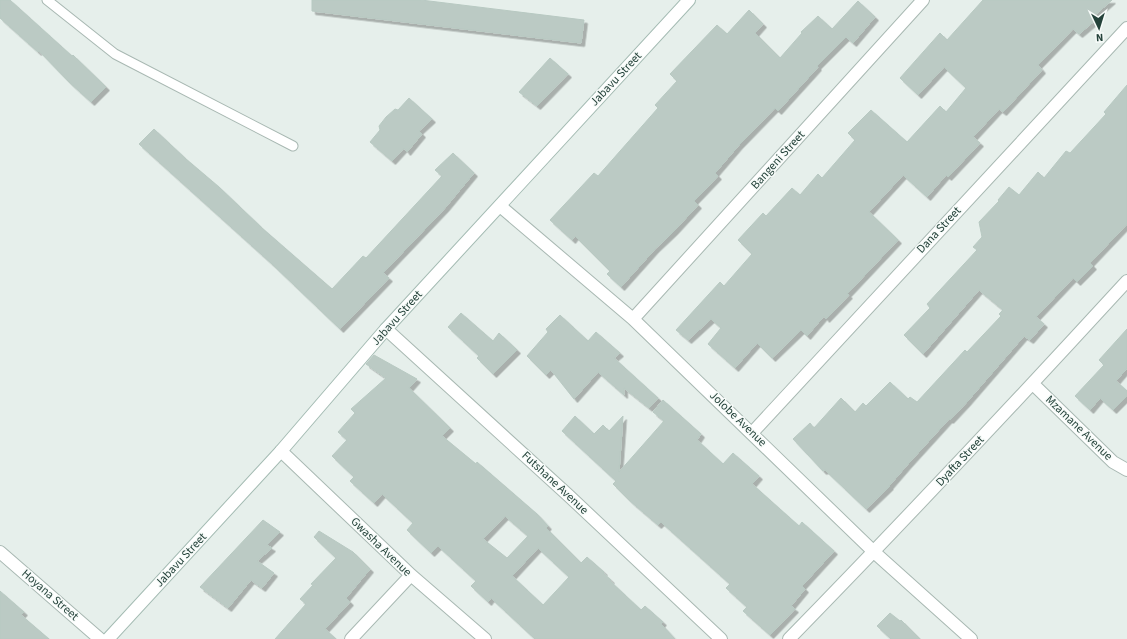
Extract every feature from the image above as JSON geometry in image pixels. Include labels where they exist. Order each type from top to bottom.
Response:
[{"type":"street","name":"Jabavu Street","points":[[108,639],[281,451],[386,329],[689,0]]},
{"type":"street","name":"Bangeni Street","points":[[633,320],[924,0]]},
{"type":"street","name":"Dana Street","points":[[752,433],[1127,28]]},
{"type":"street","name":"Jolobe Avenue","points":[[500,206],[633,320],[874,552],[971,639]]},
{"type":"street","name":"Dyafta Street","points":[[789,639],[874,552],[1033,384],[1127,281]]},
{"type":"street","name":"Futshane Avenue","points":[[386,329],[562,490],[721,639]]},
{"type":"street","name":"Mzamane Avenue","points":[[1033,384],[1113,462],[1127,470]]},
{"type":"street","name":"Gwasha Avenue","points":[[281,451],[410,576],[485,639]]},
{"type":"street","name":"Hoyana Street","points":[[0,552],[100,639]]},
{"type":"street","points":[[351,639],[410,576]]},
{"type":"lane","points":[[47,0],[115,54],[293,146]]},
{"type":"building","points":[[0,0],[10,0],[72,56],[73,55],[106,87],[91,102],[39,51],[38,52],[0,18]]},
{"type":"building","points":[[312,0],[421,0],[584,20],[581,43],[312,11]]},
{"type":"building","points":[[983,0],[1112,0],[1095,15],[1098,18],[1079,34],[1073,29],[1038,65],[1042,70],[1003,112],[999,109],[973,137],[980,143],[948,177],[946,175],[927,197],[903,175],[869,212],[898,240],[847,294],[849,295],[826,319],[824,316],[807,336],[801,330],[772,358],[757,343],[735,368],[708,344],[721,328],[711,319],[688,340],[676,330],[720,282],[724,286],[752,254],[738,240],[763,213],[766,216],[792,188],[800,195],[818,174],[822,178],[855,140],[848,133],[871,110],[907,142],[940,106],[946,112],[966,88],[944,67],[918,95],[900,78],[940,33],[947,40]]},
{"type":"building","points":[[858,1],[875,17],[853,43],[846,37],[817,66],[818,67],[778,111],[775,108],[739,145],[715,173],[718,176],[694,201],[698,205],[655,249],[621,287],[607,274],[610,271],[575,236],[572,240],[550,220],[594,173],[598,176],[658,108],[655,105],[677,81],[670,74],[717,25],[727,34],[749,10],[763,24],[755,33],[780,58],[802,33],[801,32],[818,16],[832,29]]},
{"type":"building","points":[[550,58],[568,74],[537,106],[519,92]]},
{"type":"building","points":[[1127,85],[1127,224],[1090,263],[1093,266],[1077,282],[1073,278],[1036,317],[1044,324],[1030,340],[1024,336],[966,403],[950,420],[949,419],[890,486],[866,509],[825,470],[823,471],[793,439],[810,423],[814,428],[841,398],[855,412],[863,403],[866,406],[890,382],[908,399],[910,397],[917,402],[965,350],[967,352],[1001,316],[999,314],[1003,310],[979,290],[923,354],[904,335],[930,308],[927,304],[977,250],[973,247],[982,237],[979,222],[999,201],[998,200],[1009,187],[1019,195],[1038,172],[1044,178],[1066,151],[1070,153],[1106,114],[1104,112]]},
{"type":"building","points":[[409,98],[432,119],[419,131],[422,134],[407,152],[404,148],[392,161],[370,142],[380,130],[379,126],[386,117],[395,109],[398,110]]},
{"type":"building","points":[[154,129],[262,228],[332,289],[363,256],[366,258],[442,176],[435,170],[453,153],[474,173],[445,208],[383,273],[389,278],[340,329],[272,264],[139,144]]},
{"type":"building","points":[[461,313],[493,341],[499,333],[517,350],[493,374],[477,358],[479,356],[448,327]]},
{"type":"building","points":[[560,315],[588,341],[596,332],[620,353],[614,358],[658,398],[649,408],[624,388],[624,395],[598,372],[574,399],[551,370],[546,375],[527,356],[548,332],[546,329]]},
{"type":"building","points":[[1127,329],[1127,368],[1116,381],[1127,391],[1127,396],[1113,410],[1100,398],[1090,410],[1075,396],[1104,365],[1099,360]]},
{"type":"building","points":[[374,355],[417,379],[409,388],[450,428],[442,436],[476,464],[477,462],[537,514],[548,526],[546,528],[581,563],[587,557],[604,572],[603,573],[611,580],[610,581],[641,610],[645,606],[663,622],[661,624],[675,639],[535,639],[491,598],[488,602],[471,586],[476,581],[438,546],[431,553],[407,530],[413,523],[382,494],[374,503],[350,481],[354,477],[332,456],[347,440],[338,432],[355,413],[351,409],[386,378],[366,364]],"holes":[[[505,516],[528,536],[507,558],[483,539]],[[538,548],[569,577],[543,605],[512,576]]]},
{"type":"building","points":[[663,400],[701,434],[697,440],[723,464],[733,453],[759,476],[752,484],[799,526],[802,522],[834,551],[802,586],[805,589],[791,606],[795,609],[770,635],[743,611],[747,607],[726,588],[730,584],[661,522],[658,525],[629,500],[613,484],[616,481],[562,431],[575,416],[594,434],[603,425],[609,431],[623,416],[619,472],[664,421],[653,412]]},
{"type":"building","points":[[263,520],[280,532],[267,545],[272,548],[257,561],[274,573],[262,588],[251,580],[228,608],[200,587]]},
{"type":"building","points":[[319,531],[353,552],[370,569],[346,598],[350,602],[325,629],[336,639],[275,639],[306,604],[300,599],[313,585],[311,584],[336,558],[314,537]]},
{"type":"building","points":[[0,591],[24,612],[21,615],[49,639],[0,639]]},
{"type":"building","points":[[890,613],[900,621],[901,620],[920,639],[891,639],[877,626]]}]
